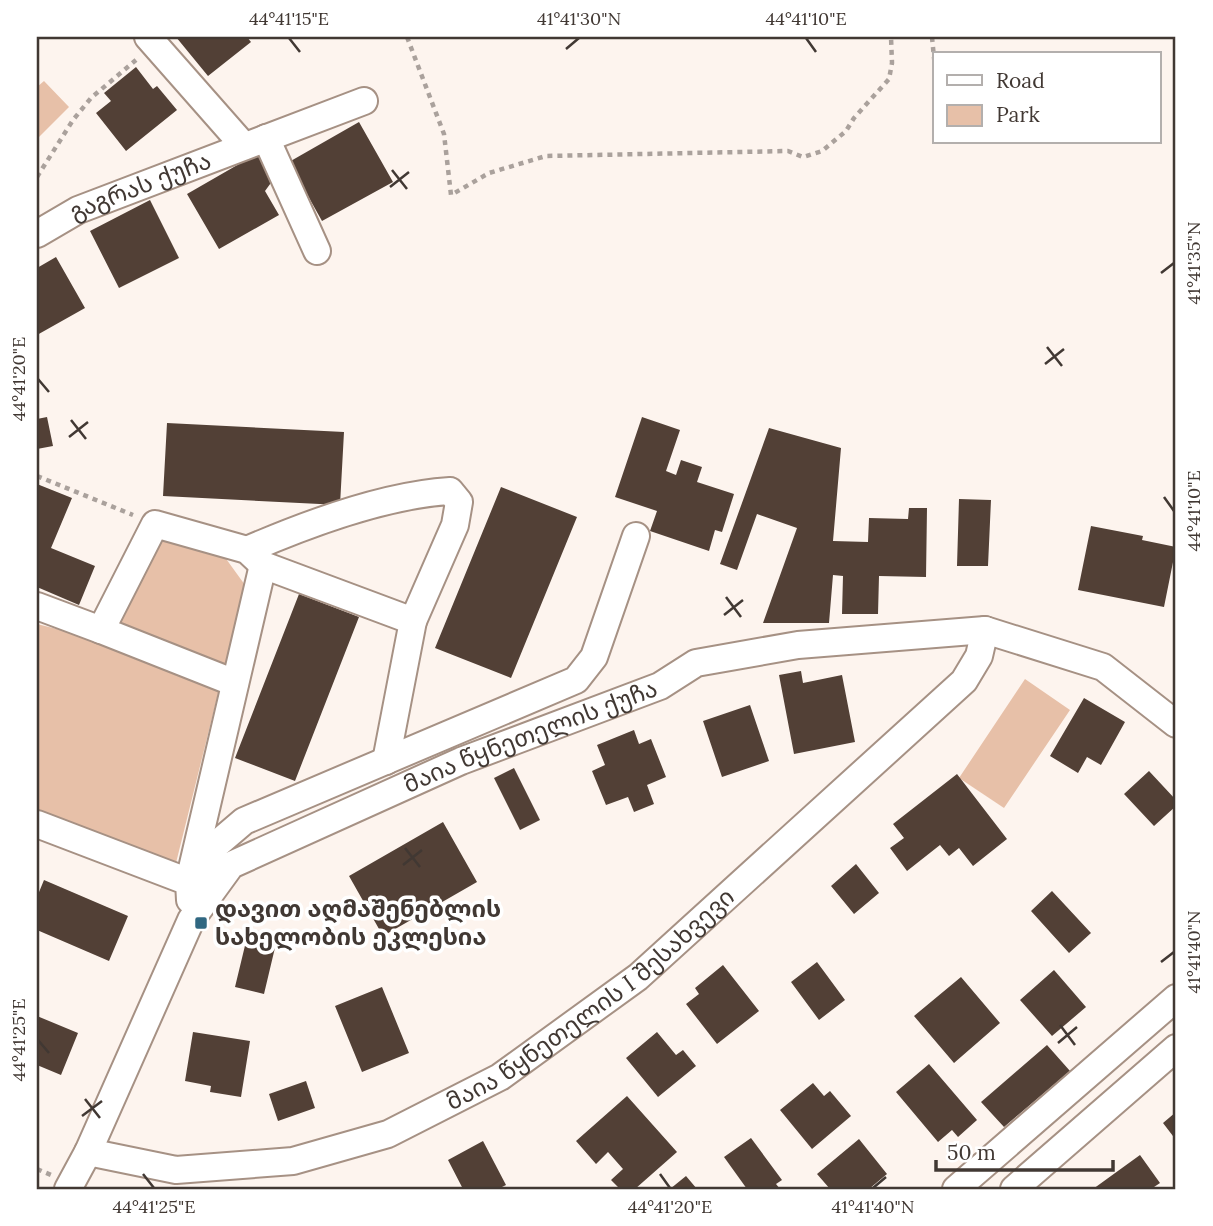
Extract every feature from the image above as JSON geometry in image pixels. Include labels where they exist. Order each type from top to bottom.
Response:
[{"type":"street","name":"გაგრას ქუჩა","points":[[157,39],[255,142]]},
{"type":"street","name":"გაგრას ქუჩა","points":[[37,234],[78,210],[364,101]]},
{"type":"street","points":[[255,142],[317,251]]},
{"type":"street","points":[[191,920],[189,882],[235,683],[255,558],[292,530],[417,494],[450,491],[459,502],[455,525],[413,621],[386,761]]},
{"type":"street","points":[[101,630],[155,524],[255,558],[413,621]]},
{"type":"street","points":[[189,882],[218,844],[244,821],[576,680],[594,657],[636,536]]},
{"type":"street","points":[[37,606],[235,683]]},
{"type":"street","name":"მაია წყნეთელის ქუჩა","points":[[68,1189],[88,1152],[191,920],[231,865],[461,761],[660,686],[696,663],[798,645],[985,630],[1103,667],[1176,724]]},
{"type":"street","name":"მაია წყნეთელის I შესახვევი","points":[[88,1152],[176,1170],[293,1161],[388,1134],[500,1077],[639,977],[964,681],[979,656],[985,630]]},
{"type":"street","points":[[38,829],[189,882]]},
{"type":"street","points":[[956,1189],[1176,998]]},
{"type":"street","points":[[1014,1189],[1176,1048]]},
{"type":"street","points":[[1088,1074],[1113,1104]]},
{"type":"path","points":[[407,37],[444,134],[451,195],[489,173],[546,156],[788,150],[803,157],[822,151],[846,131],[854,118],[889,79],[892,63],[891,37]]},
{"type":"path","points":[[37,177],[73,120],[91,98],[157,39]]},
{"type":"path","points":[[37,476],[155,524]]},
{"type":"green space","points":[[44,81],[69,107],[37,139],[37,87]]},
{"type":"green space","points":[[161,539],[224,556],[245,585],[176,863],[37,810],[37,624],[105,641]]},
{"type":"green space","points":[[1025,679],[1070,710],[1004,808],[959,778]]},
{"type":"building","points":[[176,37],[247,37],[251,42],[208,76]]},
{"type":"building","points":[[136,67],[153,89],[157,86],[177,110],[126,151],[96,113],[111,101],[104,93]]},
{"type":"building","points":[[359,122],[393,182],[322,221],[289,162]]},
{"type":"building","points":[[258,153],[273,180],[265,191],[279,215],[219,249],[187,194]]},
{"type":"building","points":[[150,200],[179,258],[119,288],[90,231]]},
{"type":"building","points":[[56,257],[85,308],[37,335],[37,268]]},
{"type":"building","points":[[47,417],[53,446],[37,449],[37,419]]},
{"type":"building","points":[[642,417],[680,430],[666,471],[676,475],[681,460],[702,467],[697,482],[734,494],[722,532],[715,530],[709,551],[650,531],[657,511],[615,497]]},
{"type":"building","points":[[167,423],[344,432],[340,505],[163,496]]},
{"type":"building","points":[[769,428],[841,448],[833,541],[868,542],[869,518],[908,519],[909,508],[927,508],[926,577],[879,576],[878,614],[842,614],[843,576],[833,575],[829,623],[763,623],[797,528],[757,514],[737,570],[720,564]]},
{"type":"building","points":[[37,484],[72,498],[51,548],[95,566],[79,605],[37,587]]},
{"type":"building","points":[[501,487],[577,517],[511,678],[435,648]]},
{"type":"building","points":[[959,499],[991,500],[988,566],[957,566]]},
{"type":"building","points":[[1091,526],[1143,536],[1142,540],[1176,547],[1164,607],[1078,590]]},
{"type":"building","points":[[299,594],[359,617],[295,781],[235,758]]},
{"type":"building","points":[[801,671],[803,683],[842,675],[855,742],[794,754],[779,675]]},
{"type":"building","points":[[1084,698],[1125,722],[1101,765],[1087,757],[1078,773],[1050,756]]},
{"type":"building","points":[[750,705],[769,761],[722,777],[703,721]]},
{"type":"building","points":[[634,730],[639,744],[651,739],[666,777],[647,785],[654,804],[634,812],[628,797],[606,805],[592,771],[605,765],[597,745]]},
{"type":"building","points":[[514,768],[540,820],[520,830],[494,778]]},
{"type":"building","points":[[1149,771],[1176,800],[1176,806],[1154,826],[1124,794]]},
{"type":"building","points":[[957,774],[1007,839],[973,866],[959,848],[949,856],[940,845],[907,871],[890,848],[904,838],[893,824]]},
{"type":"building","points":[[443,822],[477,882],[383,936],[349,876]]},
{"type":"building","points":[[856,864],[879,893],[854,914],[831,886]]},
{"type":"building","points":[[44,880],[128,916],[109,961],[37,930],[37,897]]},
{"type":"building","points":[[1052,891],[1091,933],[1069,953],[1031,911]]},
{"type":"building","points":[[249,929],[278,935],[264,994],[235,987]]},
{"type":"building","points":[[817,962],[845,1000],[819,1020],[791,982]]},
{"type":"building","points":[[723,965],[759,1011],[717,1044],[686,1004],[699,994],[695,988]]},
{"type":"building","points":[[1054,970],[1086,1007],[1052,1036],[1020,1000]]},
{"type":"building","points":[[961,977],[1000,1023],[954,1063],[914,1016]]},
{"type":"building","points":[[382,987],[409,1053],[362,1072],[335,1006]]},
{"type":"building","points":[[37,1016],[78,1033],[61,1075],[37,1065]]},
{"type":"building","points":[[193,1032],[250,1041],[241,1097],[210,1092],[211,1086],[185,1081]]},
{"type":"building","points":[[657,1032],[676,1055],[683,1050],[696,1066],[658,1097],[626,1058]]},
{"type":"building","points":[[1047,1045],[1070,1071],[1004,1127],[981,1102]]},
{"type":"building","points":[[929,1064],[977,1120],[958,1137],[952,1130],[938,1142],[896,1092]]},
{"type":"building","points":[[306,1081],[315,1108],[278,1121],[269,1094]]},
{"type":"building","points":[[813,1083],[824,1096],[830,1091],[851,1116],[812,1149],[780,1110]]},
{"type":"building","points":[[627,1096],[677,1152],[635,1189],[620,1189],[611,1180],[623,1169],[608,1152],[596,1164],[576,1141]]},
{"type":"building","points":[[1176,1112],[1176,1140],[1163,1123]]},
{"type":"building","points":[[751,1138],[782,1180],[776,1184],[780,1189],[747,1189],[724,1157]]},
{"type":"building","points":[[859,1139],[887,1174],[869,1189],[830,1189],[817,1174]]},
{"type":"building","points":[[483,1141],[506,1185],[498,1189],[463,1189],[448,1160]]},
{"type":"building","points":[[1140,1155],[1160,1183],[1151,1189],[1093,1189]]},
{"type":"building","points":[[686,1176],[697,1189],[670,1189]]},
{"type":"place","name":"დავით აღმაშენებლის სახელობის ეკლესია","points":[[201,923]]}]
